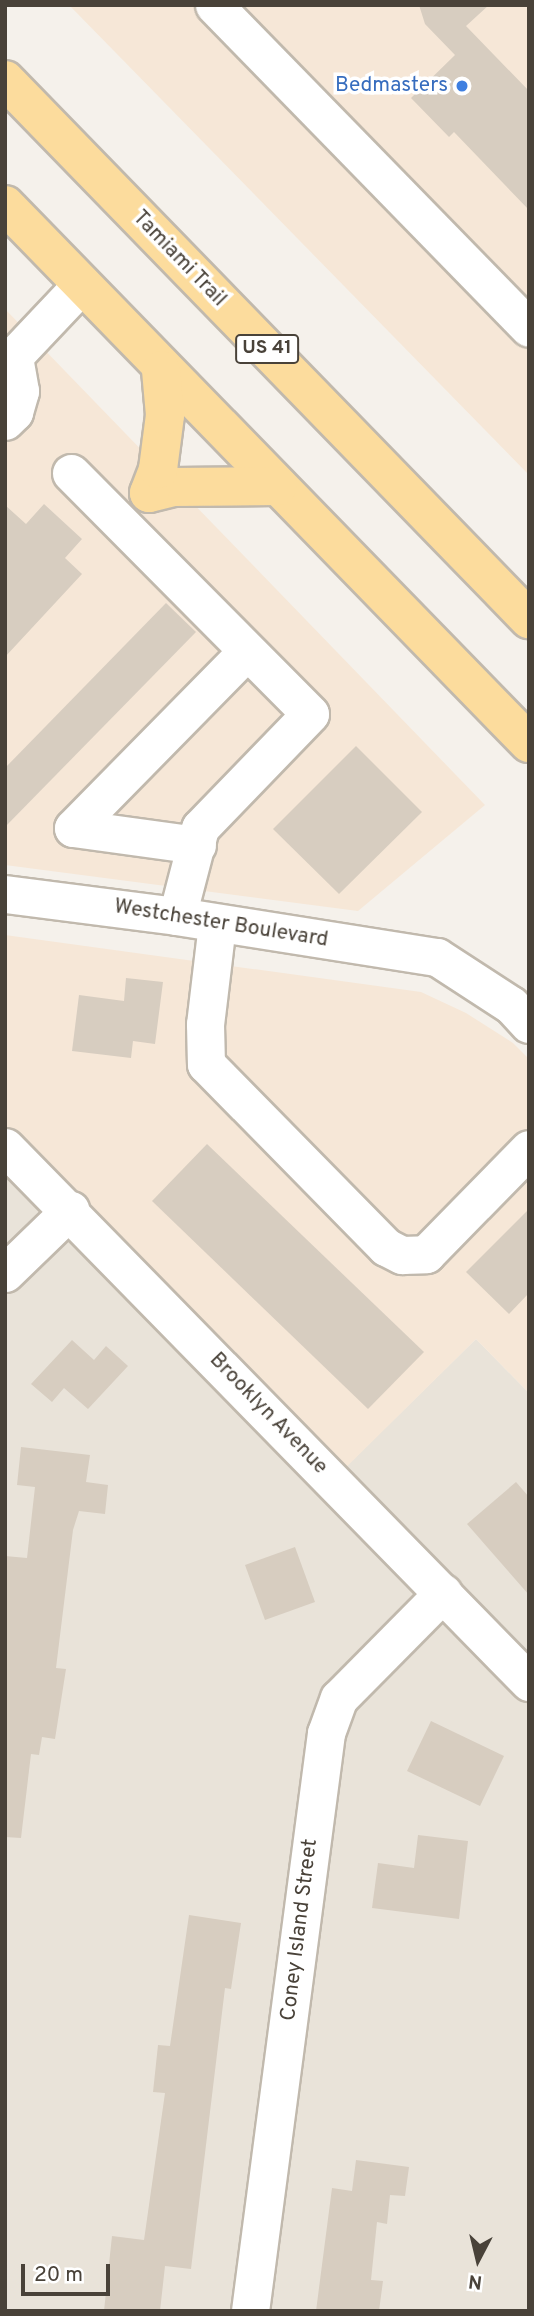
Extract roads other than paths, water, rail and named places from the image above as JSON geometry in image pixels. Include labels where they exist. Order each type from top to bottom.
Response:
[{"type":"main road","name":"Tamiami Trail","points":[[5,80],[529,619]]},
{"type":"main road","points":[[5,205],[161,370],[529,743]]},
{"type":"main road","points":[[149,493],[158,469],[165,415],[161,370]]},
{"type":"main road","points":[[149,493],[173,487],[278,486]]},
{"type":"street","points":[[214,5],[529,328]]},
{"type":"street","points":[[5,421],[14,412],[20,391],[14,356],[82,284]]},
{"type":"street","points":[[71,473],[310,714],[200,828],[177,916]]},
{"type":"street","points":[[120,522],[149,493]]},
{"type":"street","points":[[197,845],[73,828],[247,651]]},
{"type":"street","name":"Westchester Boulevard","points":[[5,894],[177,916],[437,957],[511,1005],[529,1024]]},
{"type":"street","points":[[217,923],[205,1024],[206,1064],[386,1247],[402,1255],[426,1254],[529,1149]]},
{"type":"street","name":"Brooklyn Avenue","points":[[5,1147],[70,1210],[529,1682]]},
{"type":"street","points":[[5,1273],[70,1210]]},
{"type":"street","name":"Coney Island Street","points":[[250,2311],[326,1733],[339,1698],[443,1593]]},
{"type":"place","name":"Bedmasters","points":[[462,86]]}]
